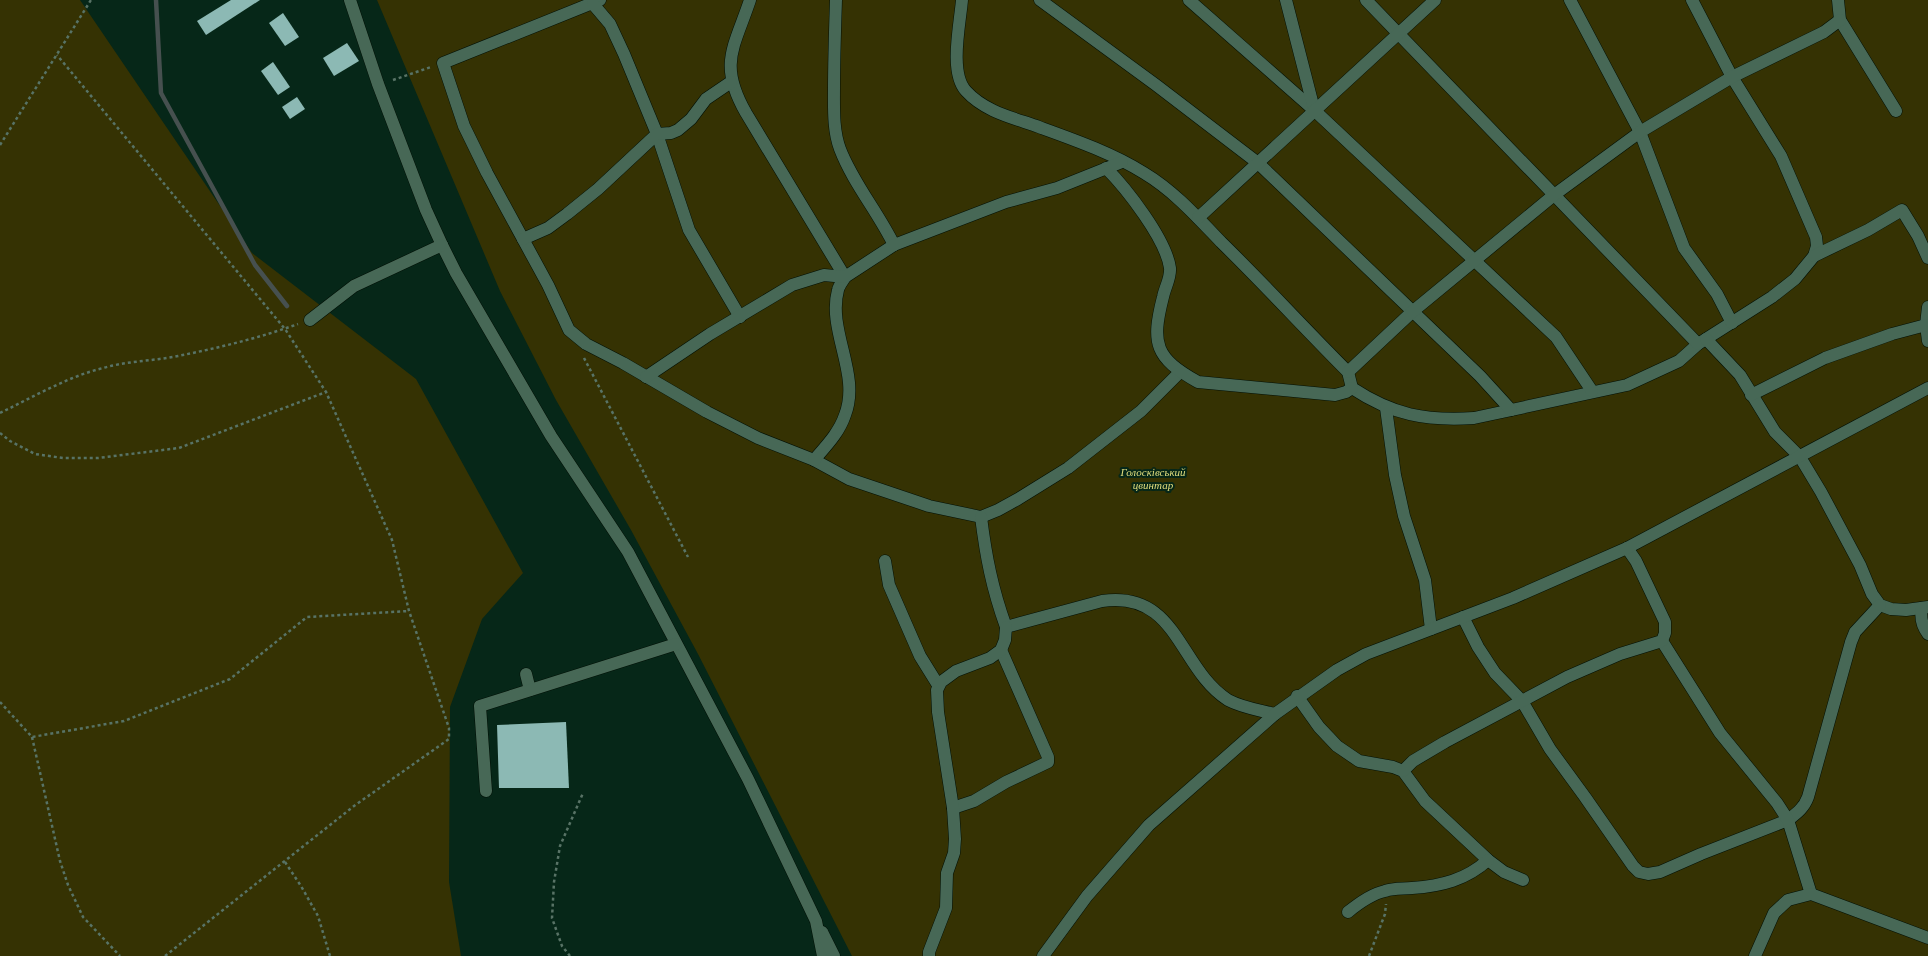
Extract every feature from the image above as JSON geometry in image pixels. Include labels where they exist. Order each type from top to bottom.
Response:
[{"type":"street","points":[[350,0],[378,84],[426,210],[456,273],[551,436],[628,552],[748,779],[834,956]]},
{"type":"street","points":[[750,0],[734,41],[731,56],[731,82],[746,113],[845,277]]},
{"type":"street","points":[[836,0],[834,49],[834,127],[840,148],[851,172],[884,224],[894,245]]},
{"type":"street","points":[[962,0],[957,66],[961,84],[966,91],[990,109],[1084,144],[1134,168],[1162,185],[1198,218],[1348,372],[1352,388],[1386,408],[1409,415],[1450,419],[1474,418],[1568,398],[1592,391],[1627,385],[1679,361],[1702,342],[1784,288],[1803,271],[1814,256],[1817,246],[1816,237],[1781,156],[1732,77],[1692,0]]},
{"type":"street","points":[[1040,0],[1149,80],[1258,163],[1480,376],[1511,410]]},
{"type":"street","points":[[1189,0],[1314,110],[1556,337],[1592,391]]},
{"type":"street","points":[[1286,0],[1314,110]]},
{"type":"street","points":[[1366,0],[1554,195],[1702,342],[1740,375],[1774,432],[1800,457],[1822,492],[1860,565],[1872,594],[1880,605],[1891,609],[1906,610],[1925,608]]},
{"type":"street","points":[[1198,218],[1435,0]]},
{"type":"street","points":[[1570,0],[1640,132],[1684,248],[1717,294],[1732,323]]},
{"type":"street","points":[[1838,0],[1840,20],[1896,111]]},
{"type":"street","points":[[740,316],[690,230],[657,134],[614,32],[597,2],[443,63],[468,132],[486,173],[523,239],[569,330],[586,344],[700,409],[758,438],[814,460],[849,479],[948,511],[981,517],[1018,499],[1068,468],[1141,411],[1180,372]]},
{"type":"street","points":[[1348,372],[1412,312],[1554,195],[1640,132],[1732,77],[1824,32],[1840,20]]},
{"type":"street","points":[[523,239],[548,228],[567,214],[598,189],[657,134],[671,133],[678,130],[691,119],[706,99],[731,82]]},
{"type":"street","points":[[814,460],[834,437],[846,414],[849,403],[848,380],[836,317],[838,289],[845,277],[894,245],[1006,202],[1057,188],[1122,162]]},
{"type":"street","points":[[1106,168],[1134,201],[1166,254],[1170,275],[1158,319],[1158,346],[1169,362],[1180,372],[1198,382],[1310,393],[1336,395],[1346,392],[1352,388]]},
{"type":"street","points":[[1122,186],[1134,168]]},
{"type":"street","points":[[1814,256],[1868,230],[1902,210],[1918,236],[1928,258]]},
{"type":"street","points":[[310,320],[354,286],[442,245]]},
{"type":"street","points":[[646,377],[771,296],[807,279],[824,275],[845,277]]},
{"type":"street","points":[[1928,307],[1926,325],[1928,341]]},
{"type":"street","points":[[1751,395],[1824,358],[1892,334],[1926,325]]},
{"type":"street","points":[[1043,956],[1087,896],[1149,825],[1275,714],[1297,696],[1336,670],[1366,654],[1520,595],[1627,548],[1928,388]]},
{"type":"street","points":[[1386,408],[1396,482],[1404,516],[1425,580],[1431,629]]},
{"type":"street","points":[[938,685],[956,671],[990,658],[1001,650],[1005,640],[1006,627],[993,589],[981,517]]},
{"type":"street","points":[[1402,772],[1413,761],[1568,677],[1620,654],[1662,641],[1666,633],[1665,622],[1636,561],[1627,548]]},
{"type":"street","points":[[885,561],[889,585],[920,656],[938,685],[938,712],[953,808],[955,839],[954,853],[946,880],[946,908],[929,952],[929,956]]},
{"type":"street","points":[[1006,627],[1102,601],[1116,599],[1145,605],[1158,613],[1214,688],[1228,699],[1242,707],[1275,714]]},
{"type":"street","points":[[1464,617],[1478,647],[1495,673],[1522,701],[1550,749],[1633,866],[1639,872],[1648,874],[1660,872],[1701,854],[1788,820],[1799,812],[1806,804],[1851,642],[1855,632],[1880,605]]},
{"type":"street","points":[[1925,608],[1920,616],[1922,625],[1928,634]]},
{"type":"street","points":[[1662,641],[1720,733],[1746,768],[1777,803],[1788,820],[1811,894]]},
{"type":"street","points":[[486,791],[480,706],[676,644]]},
{"type":"street","points":[[953,808],[974,801],[1006,782],[1048,762],[1048,757],[1001,650]]},
{"type":"street","points":[[526,674],[530,690]]},
{"type":"street","points":[[1297,696],[1325,735],[1348,754],[1359,761],[1393,767],[1402,772],[1425,801],[1488,860],[1504,872],[1523,880]]},
{"type":"street","points":[[1348,912],[1369,897],[1387,890],[1442,885],[1472,873],[1488,860]]},
{"type":"street","points":[[1755,956],[1774,913],[1788,900],[1811,894],[1928,938]]},
{"type":"street","points":[[816,921],[822,956]]},
{"type":"path","points":[[0,145],[91,0]]},
{"type":"path","points":[[57,55],[285,329],[326,392],[392,540],[409,611],[449,728],[450,739],[354,806],[165,956]]},
{"type":"path","points":[[393,80],[443,63]]},
{"type":"path","points":[[0,413],[81,375],[102,368],[179,356],[273,333],[310,320]]},
{"type":"path","points":[[584,357],[688,557]]},
{"type":"path","points":[[0,433],[10,441],[35,454],[63,458],[98,458],[180,448],[326,392]]},
{"type":"path","points":[[32,737],[124,721],[230,679],[307,617],[409,611]]},
{"type":"path","points":[[0,702],[32,737],[60,861],[68,885],[83,917],[120,956]]},
{"type":"path","points":[[570,956],[562,946],[552,918],[554,882],[560,846],[583,793]]},
{"type":"path","points":[[285,862],[318,916],[330,956]]},
{"type":"path","points":[[1369,956],[1385,914],[1387,890]]},
{"type":"green space","points":[[0,0],[80,0],[252,253],[416,379],[523,573],[482,619],[450,707],[449,882],[461,956],[0,956]]},
{"type":"green space","name":"Голосківський цвинтар","points":[[377,0],[1928,0],[1928,956],[852,956],[698,654],[631,530],[556,400],[500,291]]},
{"type":"building","points":[[231,0],[260,0],[206,35],[197,21]]},
{"type":"building","points":[[283,13],[299,37],[285,46],[269,23]]},
{"type":"building","points":[[347,43],[359,61],[334,76],[323,58]]},
{"type":"building","points":[[273,62],[290,87],[278,95],[261,71]]},
{"type":"building","points":[[297,97],[305,109],[290,119],[282,107]]},
{"type":"building","points":[[566,722],[569,788],[499,788],[497,725]]},
{"type":"waterway","points":[[156,0],[161,93],[255,265],[287,306]]}]
